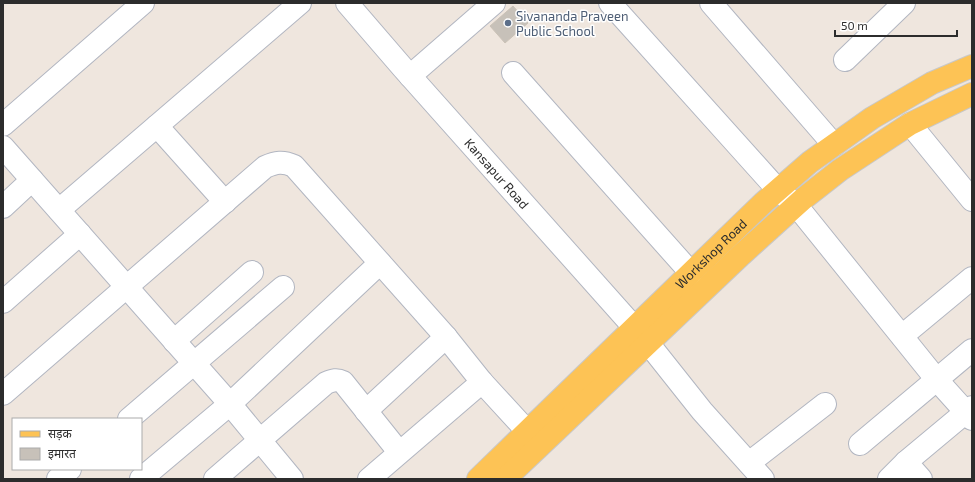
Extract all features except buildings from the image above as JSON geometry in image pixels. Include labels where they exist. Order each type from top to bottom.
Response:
[{"type":"main road","name":"Workshop Road","points":[[506,479],[641,336],[691,273],[778,190],[810,162],[872,118],[932,83],[972,66]]},
{"type":"main road","name":"Workshop Road","points":[[483,477],[527,431],[741,255],[796,205],[840,170],[910,124],[972,94]]},
{"type":"street","points":[[3,125],[143,3]]},
{"type":"street","points":[[59,210],[300,3]]},
{"type":"street","name":"Kansapur Road","points":[[346,3],[641,336],[702,411],[763,479]]},
{"type":"street","points":[[410,76],[494,3]]},
{"type":"street","points":[[610,3],[778,190],[796,205],[937,380],[970,413],[906,462],[888,479]]},
{"type":"street","points":[[711,3],[834,145]]},
{"type":"street","points":[[845,60],[904,3]]},
{"type":"street","points":[[513,73],[691,273]]},
{"type":"street","points":[[910,124],[972,200]]},
{"type":"street","points":[[157,126],[225,202]]},
{"type":"street","points":[[3,147],[230,404],[292,479]]},
{"type":"street","points":[[3,394],[265,167],[275,162],[286,162],[294,166],[446,337],[482,382],[527,431]]},
{"type":"street","points":[[3,207],[32,180]]},
{"type":"street","points":[[3,302],[80,234]]},
{"type":"street","points":[[141,479],[230,404],[380,263]]},
{"type":"street","points":[[174,341],[252,272]]},
{"type":"street","points":[[902,336],[972,278]]},
{"type":"street","points":[[130,418],[283,287]]},
{"type":"street","points":[[366,411],[446,337]]},
{"type":"street","points":[[860,444],[972,350]]},
{"type":"street","points":[[214,479],[326,383],[332,380],[343,382],[399,452]]},
{"type":"street","points":[[369,479],[482,382]]},
{"type":"street","points":[[749,463],[825,404]]},
{"type":"street","points":[[906,462],[921,479]]},
{"type":"street","points":[[58,479],[69,470]]},
{"type":"place","name":"Sivananda Praveen Public School","points":[[508,23]]}]
